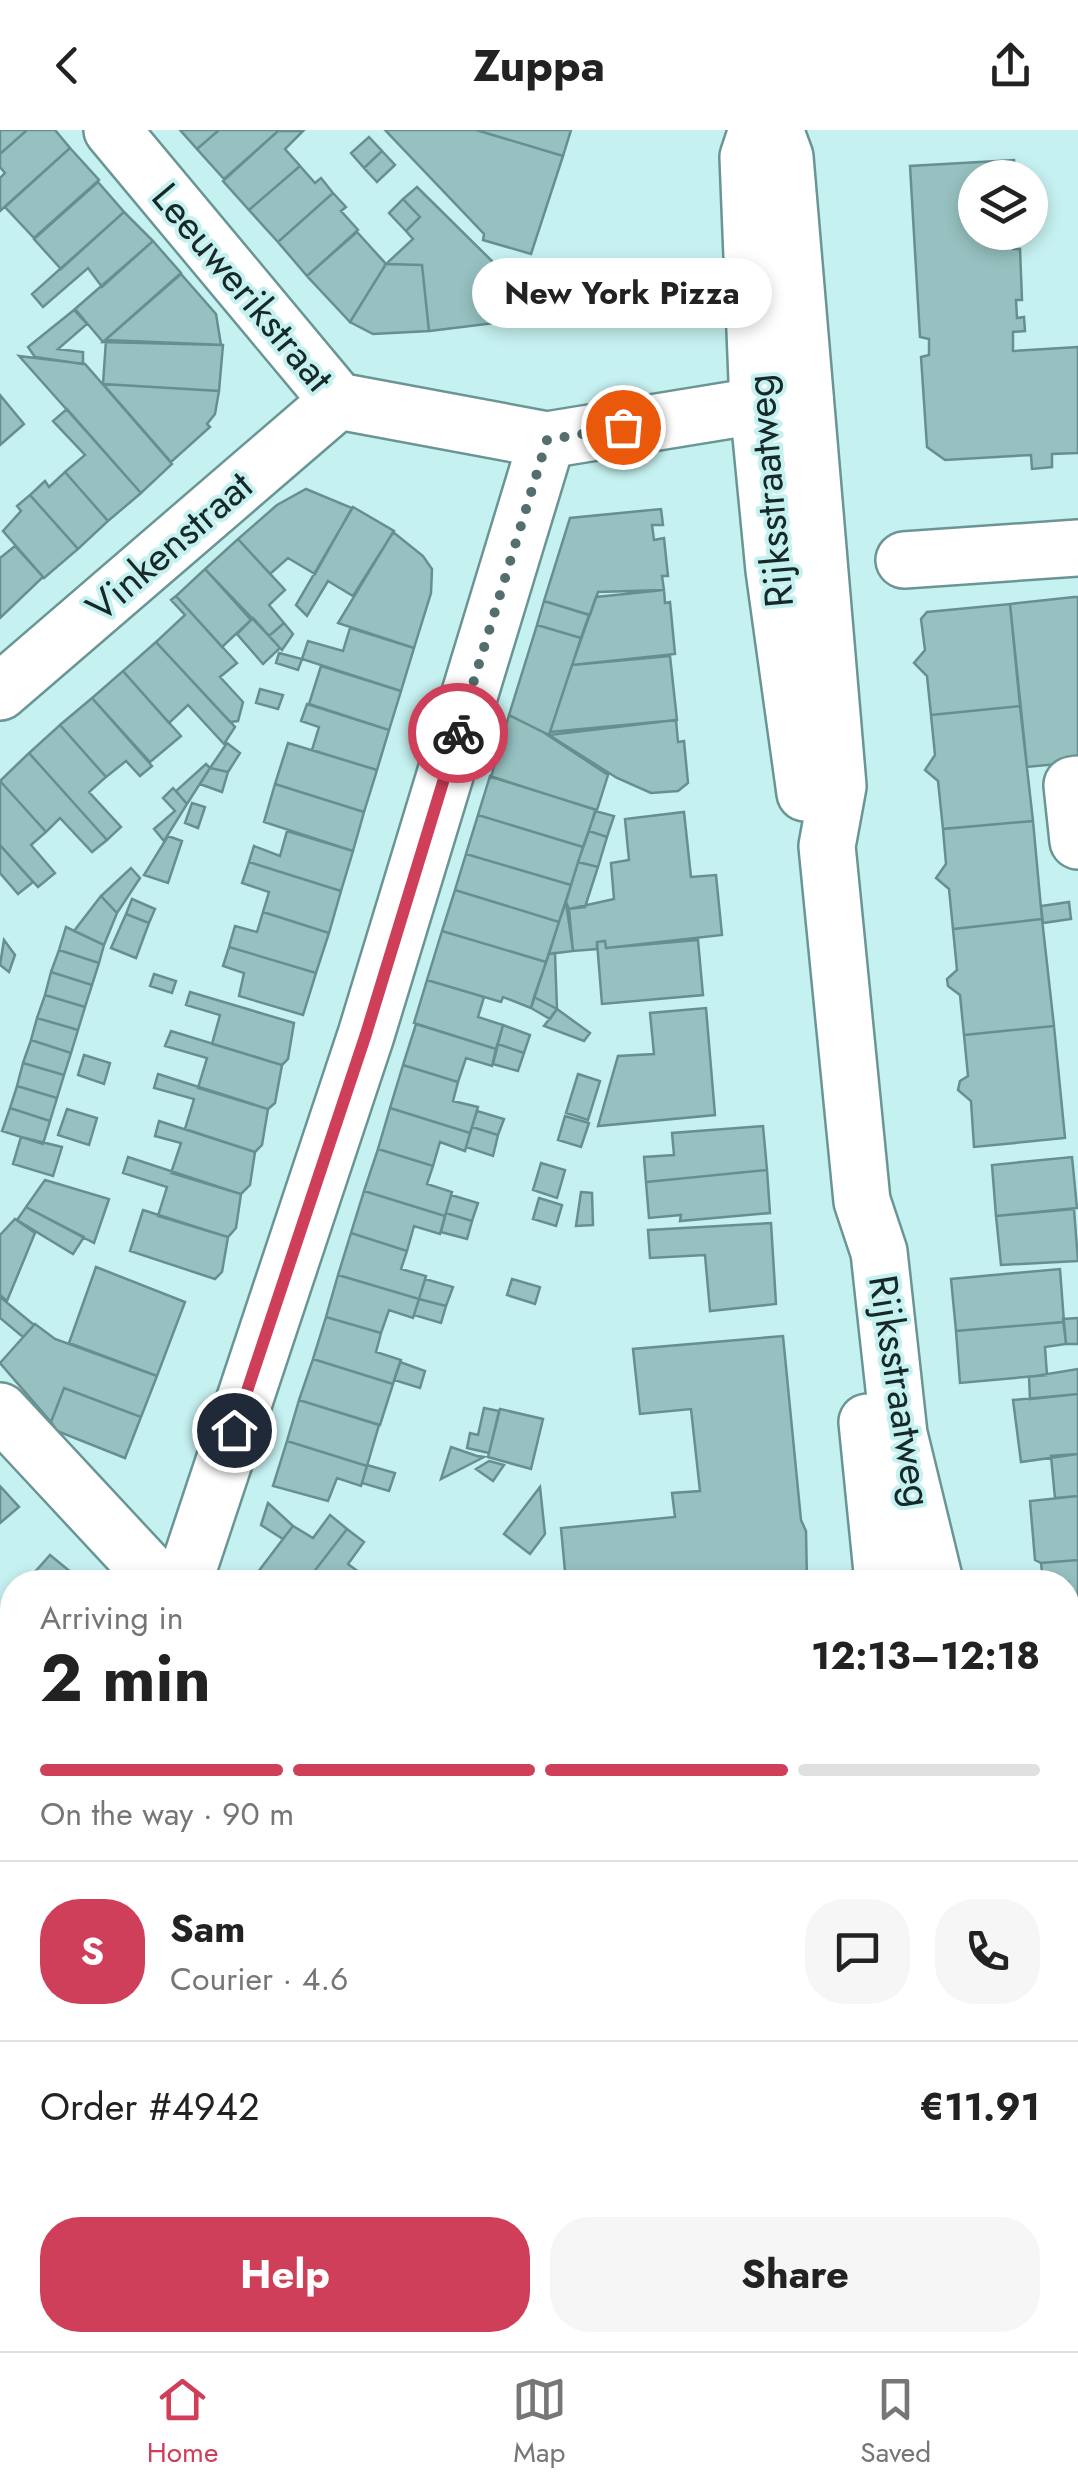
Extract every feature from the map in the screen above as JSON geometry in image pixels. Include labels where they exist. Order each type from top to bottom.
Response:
[{"type":"street","name":"Leeuwerikstraat","points":[[112,130],[338,401],[547,440],[782,402]]},
{"type":"street","name":"Rijksstraatweg","points":[[757,130],[748,157],[838,786],[827,846],[862,1201],[879,1252],[899,1434],[932,1570]]},
{"type":"street","name":"Rijksstraatweg","points":[[776,130],[785,157],[782,402]]},
{"type":"street","name":"Vinkenstraat","points":[[0,692],[338,401]]},
{"type":"street","points":[[188,1570],[366,1034],[547,440]]},
{"type":"street","points":[[904,560],[1078,548]]},
{"type":"street","points":[[1078,784],[1072,785],[1078,841]]},
{"type":"street","name":"Rijksstraatweg","points":[[862,1201],[851,1254],[881,1570]]},
{"type":"street","points":[[0,1412],[149,1570]]},
{"type":"building","points":[[0,130],[27,130],[0,154]]},
{"type":"building","points":[[27,130],[55,130],[70,148],[0,211],[0,178],[5,173],[0,167],[0,154]]},
{"type":"building","points":[[180,130],[219,130],[197,149]]},
{"type":"building","points":[[219,130],[278,131],[224,179],[197,149]]},
{"type":"building","points":[[385,130],[476,130],[563,156],[531,254],[483,240],[484,234]]},
{"type":"building","points":[[476,130],[571,130],[563,156]]},
{"type":"building","points":[[278,131],[303,131],[285,149],[300,166],[249,210],[223,181]]},
{"type":"building","points":[[369,137],[382,151],[364,168],[351,153]]},
{"type":"building","points":[[70,148],[99,180],[34,238],[5,207]]},
{"type":"building","points":[[382,151],[395,165],[377,182],[364,168]]},
{"type":"building","points":[[958,163],[958,250],[1020,250],[1022,300],[1016,300],[1017,318],[1024,317],[1025,331],[1013,332],[1013,351],[1078,347],[1078,453],[1052,454],[1052,467],[1032,469],[1031,455],[945,460],[927,447],[921,357],[929,355],[929,339],[920,337],[910,166]]},
{"type":"building","points":[[300,166],[315,183],[321,178],[333,193],[278,242],[249,210]]},
{"type":"building","points":[[98,182],[124,212],[61,269],[34,239]]},
{"type":"building","points":[[417,187],[499,268],[490,275],[495,323],[429,331],[422,265],[386,264],[413,239],[406,231],[420,217],[403,199]]},
{"type":"building","points":[[333,193],[346,207],[341,211],[358,230],[307,276],[278,242]]},
{"type":"building","points":[[403,199],[420,217],[406,231],[389,213]]},
{"type":"building","points":[[124,212],[153,241],[102,287],[88,268],[43,307],[32,294]]},
{"type":"building","points":[[357,232],[386,264],[350,322],[307,276]]},
{"type":"building","points":[[153,241],[181,273],[103,342],[75,309]]},
{"type":"building","points":[[386,264],[422,265],[429,331],[373,334],[350,322]]},
{"type":"building","points":[[181,274],[216,314],[221,345],[103,342]]},
{"type":"building","points":[[74,310],[87,324],[58,349],[83,352],[83,364],[35,357],[28,347]]},
{"type":"building","points":[[106,340],[223,345],[219,391],[103,384]]},
{"type":"building","points":[[19,356],[85,364],[172,464],[141,493]]},
{"type":"building","points":[[103,384],[219,391],[215,414],[207,424],[210,427],[171,462]]},
{"type":"building","points":[[0,395],[24,424],[0,445]]},
{"type":"building","points":[[67,409],[141,493],[108,521],[65,472],[85,455],[53,421]]},
{"type":"building","points":[[65,472],[108,521],[78,549],[30,495],[45,481],[49,487]]},
{"type":"building","points":[[306,489],[352,508],[315,574],[288,558],[270,574],[238,539],[277,505]]},
{"type":"building","points":[[30,495],[78,549],[44,578],[3,531],[21,511],[17,506]]},
{"type":"building","points":[[353,507],[394,531],[353,596],[328,581],[307,616],[296,605]]},
{"type":"building","points":[[661,509],[663,525],[652,525],[654,540],[664,538],[668,576],[662,576],[664,590],[598,592],[590,615],[544,601],[570,518]]},
{"type":"building","points":[[393,532],[423,556],[432,569],[431,593],[414,648],[338,623]]},
{"type":"building","points":[[238,539],[285,590],[269,605],[284,623],[269,636],[205,569]]},
{"type":"building","points":[[15,546],[43,577],[0,618],[0,558]]},
{"type":"building","points":[[205,569],[251,620],[222,647],[176,596]]},
{"type":"building","points":[[664,590],[665,603],[670,602],[675,654],[572,665],[596,597]]},
{"type":"building","points":[[176,596],[237,663],[220,677],[243,702],[238,721],[230,722],[156,642],[185,615],[171,600]]},
{"type":"building","points":[[1078,597],[1078,762],[1027,767],[1010,604]]},
{"type":"building","points":[[544,601],[589,615],[581,638],[537,625]]},
{"type":"building","points":[[1010,604],[1020,706],[931,715],[927,676],[914,663],[925,650],[921,619],[927,612]]},
{"type":"building","points":[[253,618],[280,648],[263,664],[237,634]]},
{"type":"building","points":[[284,623],[293,634],[282,650],[269,636]]},
{"type":"building","points":[[537,625],[581,638],[549,735],[509,715]]},
{"type":"building","points":[[350,628],[414,648],[401,691],[302,659],[308,641],[343,651]]},
{"type":"building","points":[[156,642],[235,727],[224,744],[188,705],[169,723],[123,671]]},
{"type":"building","points":[[279,653],[302,659],[298,670],[276,663]]},
{"type":"building","points":[[670,656],[677,720],[550,732],[572,665]]},
{"type":"building","points":[[321,666],[401,691],[389,730],[309,704]]},
{"type":"building","points":[[123,671],[181,736],[150,762],[92,698]]},
{"type":"building","points":[[260,689],[283,695],[278,709],[256,703]]},
{"type":"building","points":[[92,698],[152,766],[140,776],[126,761],[106,777],[60,725]]},
{"type":"building","points":[[307,704],[389,730],[377,770],[312,750],[319,727],[301,721]]},
{"type":"building","points":[[1020,706],[1033,821],[943,829],[938,781],[925,770],[935,755],[931,715]]},
{"type":"building","points":[[509,715],[543,732],[608,775],[597,810],[491,777]]},
{"type":"building","points":[[676,720],[678,742],[684,741],[688,783],[678,791],[651,793],[617,778],[549,735]]},
{"type":"building","points":[[60,725],[106,777],[89,792],[121,827],[107,840],[29,753]]},
{"type":"building","points":[[227,743],[240,753],[228,772],[210,768]]},
{"type":"building","points":[[288,743],[377,770],[364,812],[275,784]]},
{"type":"building","points":[[29,753],[107,840],[92,852],[60,818],[46,832],[0,781]]},
{"type":"building","points":[[206,764],[210,768],[187,804],[176,791]]},
{"type":"building","points":[[210,768],[228,772],[222,792],[200,784]]},
{"type":"building","points":[[490,776],[596,810],[583,847],[478,815]]},
{"type":"building","points":[[0,781],[46,832],[31,845],[55,873],[38,887],[0,845]]},
{"type":"building","points":[[275,784],[364,812],[353,851],[264,822]]},
{"type":"building","points":[[173,788],[187,804],[164,841],[154,829],[175,811],[163,798]]},
{"type":"building","points":[[192,803],[205,807],[198,828],[185,823]]},
{"type":"building","points":[[595,811],[614,816],[607,837],[589,831]]},
{"type":"building","points":[[684,812],[691,877],[716,875],[722,935],[606,948],[605,941],[597,942],[597,949],[573,951],[569,909],[614,899],[611,863],[629,860],[625,819]]},
{"type":"building","points":[[478,815],[583,847],[571,885],[466,854]]},
{"type":"building","points":[[1033,821],[1042,919],[953,929],[949,889],[936,878],[946,864],[943,829]]},
{"type":"building","points":[[287,831],[353,851],[341,891],[249,862],[254,846],[280,856]]},
{"type":"building","points":[[589,831],[607,837],[598,867],[578,862]]},
{"type":"building","points":[[168,836],[182,841],[168,883],[144,875]]},
{"type":"building","points":[[0,845],[33,882],[18,894],[0,873]]},
{"type":"building","points":[[466,854],[571,885],[559,922],[455,890]]},
{"type":"building","points":[[249,862],[341,891],[329,933],[263,912],[269,892],[242,883]]},
{"type":"building","points":[[578,862],[598,867],[585,907],[569,909],[566,902]]},
{"type":"building","points":[[131,868],[140,878],[117,913],[101,896]]},
{"type":"building","points":[[455,890],[559,922],[546,962],[442,931]]},
{"type":"building","points":[[101,896],[117,913],[104,945],[74,931]]},
{"type":"building","points":[[132,899],[155,909],[149,923],[126,914]]},
{"type":"building","points":[[566,902],[573,951],[549,954],[559,922]]},
{"type":"building","points":[[1069,902],[1071,919],[1043,923],[1041,906]]},
{"type":"building","points":[[263,912],[329,933],[316,973],[229,947],[235,926],[257,932]]},
{"type":"building","points":[[126,914],[149,923],[136,958],[111,948]]},
{"type":"building","points":[[1042,919],[1054,1026],[964,1035],[960,995],[948,986],[947,979],[957,970],[953,929]]},
{"type":"building","points":[[66,927],[104,945],[99,963],[59,950]]},
{"type":"building","points":[[442,931],[546,962],[531,1008],[503,997],[501,1002],[427,980]]},
{"type":"building","points":[[4,940],[15,955],[9,972],[0,965]]},
{"type":"building","points":[[698,940],[703,995],[602,1004],[597,942],[605,941],[606,948]]},
{"type":"building","points":[[229,947],[316,973],[303,1015],[239,996],[244,973],[223,966]]},
{"type":"building","points":[[59,950],[99,963],[92,985],[51,972]]},
{"type":"building","points":[[555,953],[557,1009],[534,997],[549,954]]},
{"type":"building","points":[[51,972],[92,985],[85,1007],[45,995]]},
{"type":"building","points":[[154,974],[176,981],[172,993],[150,986]]},
{"type":"building","points":[[427,980],[484,997],[478,1017],[503,1025],[496,1049],[414,1023]]},
{"type":"building","points":[[190,992],[294,1023],[288,1059],[282,1065],[212,1044],[220,1015],[186,1005]]},
{"type":"building","points":[[45,995],[85,1007],[78,1030],[37,1018]]},
{"type":"building","points":[[534,997],[557,1009],[550,1019],[531,1008]]},
{"type":"building","points":[[706,1008],[715,1115],[598,1126],[618,1056],[654,1054],[650,1013]]},
{"type":"building","points":[[557,1009],[590,1033],[584,1041],[544,1026]]},
{"type":"building","points":[[37,1018],[78,1030],[71,1053],[31,1040]]},
{"type":"building","points":[[416,1024],[496,1049],[492,1066],[466,1058],[458,1082],[403,1065]]},
{"type":"building","points":[[503,1025],[530,1035],[524,1053],[498,1044]]},
{"type":"building","points":[[1054,1026],[1065,1138],[974,1147],[971,1101],[958,1090],[960,1081],[968,1076],[964,1035]]},
{"type":"building","points":[[171,1031],[282,1065],[275,1103],[268,1109],[198,1088],[207,1058],[165,1046]]},
{"type":"building","points":[[31,1040],[71,1053],[64,1075],[23,1063]]},
{"type":"building","points":[[498,1044],[524,1053],[518,1071],[493,1064]]},
{"type":"building","points":[[84,1055],[110,1063],[104,1084],[78,1075]]},
{"type":"building","points":[[23,1063],[64,1075],[57,1098],[17,1086]]},
{"type":"building","points":[[403,1065],[458,1082],[453,1101],[478,1107],[470,1133],[390,1108]]},
{"type":"building","points":[[158,1074],[268,1109],[262,1145],[255,1152],[185,1129],[194,1099],[154,1088]]},
{"type":"building","points":[[578,1074],[600,1081],[588,1120],[566,1113]]},
{"type":"building","points":[[17,1086],[57,1098],[50,1121],[10,1108]]},
{"type":"building","points":[[10,1108],[50,1121],[43,1144],[2,1131]]},
{"type":"building","points":[[390,1108],[470,1133],[465,1151],[440,1142],[433,1166],[378,1149]]},
{"type":"building","points":[[67,1109],[97,1118],[89,1145],[58,1135]]},
{"type":"building","points":[[477,1111],[504,1119],[498,1135],[472,1127]]},
{"type":"building","points":[[565,1116],[589,1123],[581,1147],[558,1140]]},
{"type":"building","points":[[159,1121],[255,1152],[250,1185],[241,1194],[171,1173],[181,1143],[155,1136]]},
{"type":"building","points":[[763,1126],[767,1170],[646,1182],[644,1157],[674,1155],[672,1133]]},
{"type":"building","points":[[472,1127],[498,1135],[493,1156],[466,1147]]},
{"type":"building","points":[[21,1137],[62,1147],[53,1176],[13,1164]]},
{"type":"building","points":[[378,1149],[433,1166],[427,1184],[452,1192],[445,1216],[364,1191]]},
{"type":"building","points":[[128,1157],[241,1194],[236,1228],[228,1237],[158,1216],[167,1187],[123,1173]]},
{"type":"building","points":[[1072,1157],[1077,1208],[996,1216],[992,1165]]},
{"type":"building","points":[[541,1163],[565,1170],[557,1198],[533,1190]]},
{"type":"building","points":[[767,1170],[770,1213],[680,1221],[681,1215],[649,1218],[646,1182]]},
{"type":"building","points":[[45,1180],[109,1199],[94,1243],[26,1207]]},
{"type":"building","points":[[364,1191],[445,1216],[440,1234],[414,1226],[407,1251],[351,1233]]},
{"type":"building","points":[[581,1192],[592,1193],[593,1225],[576,1226]]},
{"type":"building","points":[[451,1195],[478,1203],[472,1221],[446,1213]]},
{"type":"building","points":[[539,1198],[562,1205],[556,1226],[533,1219]]},
{"type":"building","points":[[26,1207],[84,1237],[73,1254],[17,1220]]},
{"type":"building","points":[[1074,1209],[1078,1261],[1001,1265],[996,1216]]},
{"type":"building","points":[[143,1210],[228,1237],[222,1272],[215,1279],[130,1251]]},
{"type":"building","points":[[446,1213],[472,1221],[467,1239],[441,1232]]},
{"type":"building","points":[[15,1219],[35,1233],[7,1301],[0,1295],[0,1235]]},
{"type":"building","points":[[771,1223],[776,1304],[710,1311],[705,1255],[650,1258],[648,1230]]},
{"type":"building","points":[[351,1233],[407,1251],[401,1269],[426,1276],[419,1299],[338,1275]]},
{"type":"building","points":[[96,1267],[185,1302],[157,1376],[69,1343]]},
{"type":"building","points":[[1060,1269],[1064,1322],[956,1331],[951,1279]]},
{"type":"building","points":[[338,1275],[419,1299],[413,1318],[389,1310],[381,1333],[326,1317]]},
{"type":"building","points":[[425,1279],[453,1287],[446,1306],[419,1299]]},
{"type":"building","points":[[512,1279],[540,1287],[535,1304],[507,1295]]},
{"type":"building","points":[[0,1297],[34,1325],[23,1337],[0,1318]]},
{"type":"building","points":[[419,1299],[446,1306],[441,1323],[414,1315]]},
{"type":"building","points":[[326,1317],[381,1333],[376,1352],[401,1360],[393,1384],[313,1359]]},
{"type":"building","points":[[1078,1318],[1078,1344],[1066,1344],[1063,1319]]},
{"type":"building","points":[[1064,1322],[1066,1344],[1045,1347],[1047,1375],[960,1383],[956,1331]]},
{"type":"building","points":[[35,1324],[55,1339],[157,1376],[141,1417],[64,1388],[51,1422],[0,1363]]},
{"type":"building","points":[[783,1336],[801,1520],[806,1531],[807,1570],[565,1570],[561,1528],[675,1517],[672,1493],[700,1491],[691,1409],[640,1414],[633,1349]]},
{"type":"building","points":[[313,1359],[393,1384],[380,1425],[299,1400]]},
{"type":"building","points":[[400,1362],[425,1371],[420,1388],[394,1380]]},
{"type":"building","points":[[1078,1369],[1078,1394],[1030,1399],[1029,1377]]},
{"type":"building","points":[[64,1388],[141,1417],[125,1458],[57,1431],[51,1422]]},
{"type":"building","points":[[1078,1394],[1078,1454],[1021,1462],[1013,1400]]},
{"type":"building","points":[[299,1400],[379,1425],[367,1466],[287,1441]]},
{"type":"building","points":[[484,1408],[499,1411],[489,1453],[467,1448],[470,1433],[478,1435]]},
{"type":"building","points":[[500,1409],[543,1419],[531,1469],[488,1457]]},
{"type":"building","points":[[287,1441],[367,1466],[361,1486],[337,1478],[328,1501],[273,1486]]},
{"type":"building","points":[[451,1447],[477,1456],[484,1457],[441,1479]]},
{"type":"building","points":[[1078,1454],[1078,1496],[1055,1498],[1051,1456]]},
{"type":"building","points":[[489,1461],[504,1465],[493,1481],[476,1469]]},
{"type":"building","points":[[367,1465],[395,1473],[389,1491],[362,1483]]},
{"type":"building","points":[[0,1486],[19,1507],[0,1523]]},
{"type":"building","points":[[540,1487],[545,1534],[530,1554],[504,1534]]},
{"type":"building","points":[[1078,1496],[1078,1560],[1035,1560],[1030,1501]]},
{"type":"building","points":[[268,1503],[293,1526],[283,1539],[261,1525]]},
{"type":"building","points":[[330,1515],[347,1529],[315,1570],[260,1570],[293,1526],[313,1538]]},
{"type":"building","points":[[347,1529],[364,1542],[348,1564],[356,1570],[315,1570]]},
{"type":"building","points":[[50,1555],[68,1570],[37,1570]]},
{"type":"building","points":[[1078,1560],[1078,1570],[1042,1570],[1041,1563]]},
{"type":"way so far","points":[[458,733],[547,440],[623,427]]},
{"type":"place","name":"New York Pizza","points":[[623,427]]},
{"type":"route","points":[[234,1430],[366,1034],[458,733]]}]
